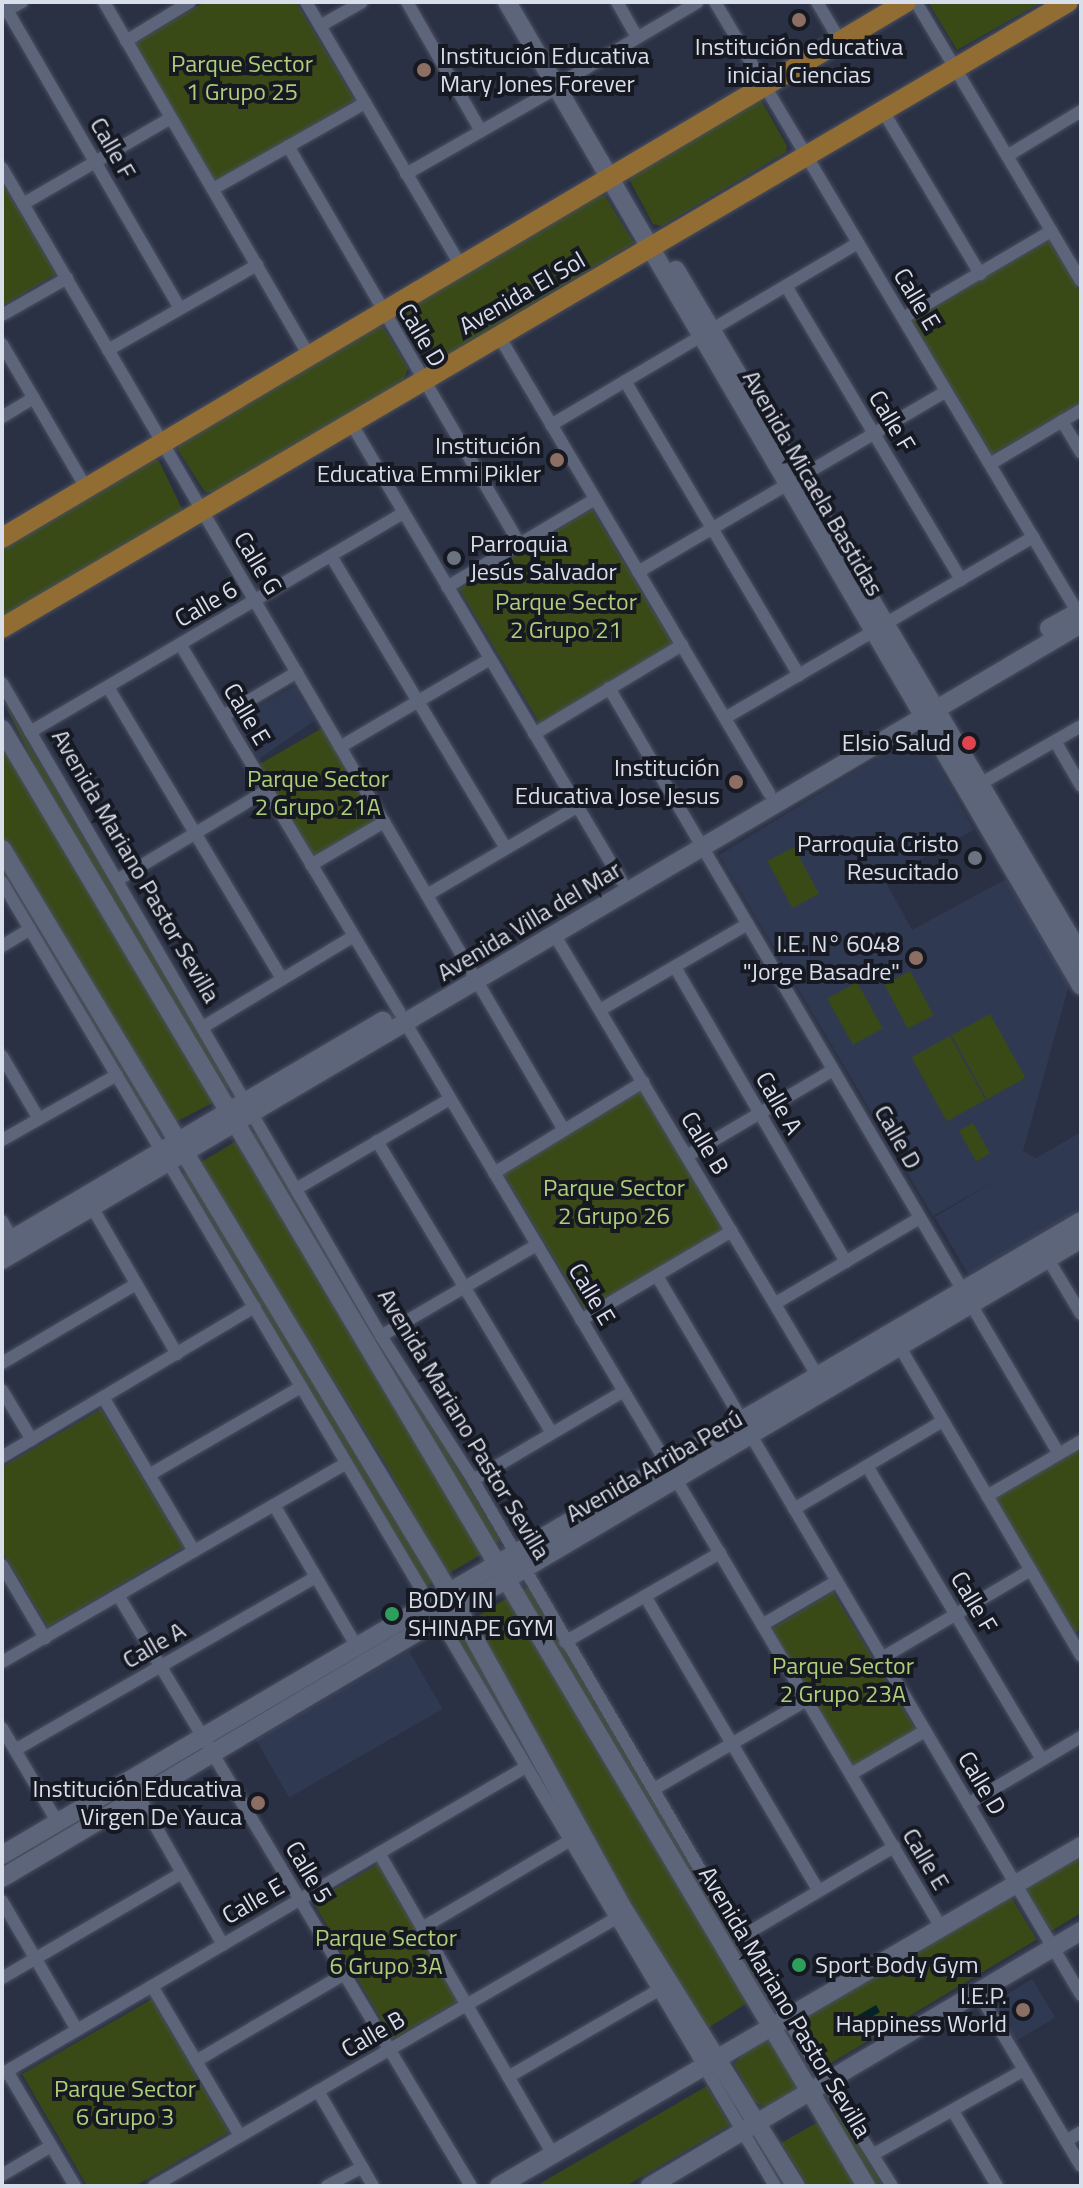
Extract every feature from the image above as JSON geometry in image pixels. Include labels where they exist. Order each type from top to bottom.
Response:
[{"type":"main road","points":[[2,538],[906,2]]},
{"type":"main road","name":"Avenida El Sol","points":[[2,628],[1068,2]]},
{"type":"street","points":[[5,12],[22,2]]},
{"type":"street","points":[[104,2],[308,354]]},
{"type":"street","points":[[126,41],[190,2]]},
{"type":"street","points":[[306,2],[460,265]]},
{"type":"street","points":[[320,26],[362,2]]},
{"type":"street","points":[[407,2],[481,131]]},
{"type":"street","name":"Avenida Micaela Bastidas","points":[[507,2],[561,84]]},
{"type":"street","name":"Avenida Micaela Bastidas","points":[[519,2],[561,84],[926,708],[1081,986]]},
{"type":"street","points":[[617,2],[637,37]]},
{"type":"street","points":[[406,174],[698,2]]},
{"type":"street","name":"Calle E","points":[[715,2],[1080,616]]},
{"type":"street","points":[[817,2],[840,41]]},
{"type":"street","points":[[916,2],[1081,281]]},
{"type":"street","name":"Calle F","points":[[5,12],[180,308]]},
{"type":"street","points":[[213,189],[365,103]]},
{"type":"street","points":[[883,111],[980,274]]},
{"type":"street","points":[[1007,156],[1080,113]]},
{"type":"street","points":[[23,204],[171,118]]},
{"type":"street","name":"Calle D","points":[[288,146],[520,544]]},
{"type":"street","name":"Calle G","points":[[2,168],[474,975]]},
{"type":"street","points":[[903,318],[1051,231]]},
{"type":"street","points":[[551,425],[858,243]]},
{"type":"street","points":[[108,350],[257,265]]},
{"type":"street","points":[[2,315],[67,278]]},
{"type":"street","name":"Calle F","points":[[786,286],[961,580]]},
{"type":"street","points":[[499,336],[769,793]]},
{"type":"street","points":[[2,344],[85,486]]},
{"type":"street","points":[[625,381],[799,675]]},
{"type":"street","points":[[638,572],[946,391]]},
{"type":"street","points":[[2,417],[34,398]]},
{"type":"street","points":[[990,464],[1081,410]]},
{"type":"street","points":[[1062,421],[1081,453]]},
{"type":"street","points":[[351,423],[621,880]]},
{"type":"street","points":[[447,587],[595,499]]},
{"type":"street","name":"Calle 6","points":[[30,732],[404,513]]},
{"type":"street","points":[[725,718],[1033,537]]},
{"type":"street","points":[[331,556],[506,848]]},
{"type":"street","name":"Avenida Villa del Mar","points":[[7,1242],[240,1112],[474,975],[621,880],[699,841],[1080,616]]},
{"type":"street","name":"Calle E","points":[[180,644],[667,1464]]},
{"type":"street","points":[[534,734],[682,645]]},
{"type":"street","points":[[340,747],[490,659]]},
{"type":"street","points":[[223,716],[297,672]]},
{"type":"street","name":"Avenida Mariano Pastor Sevilla","points":[[2,683],[203,1027],[240,1112],[296,1189],[381,1336],[473,1480],[565,1642],[741,1937],[780,2021]]},
{"type":"street","points":[[108,687],[282,979]]},
{"type":"street","name":"Calle D","points":[[609,688],[1059,1454]]},
{"type":"street","name":"Avenida Micaela Bastidas","points":[[926,708],[980,784],[1075,930],[1081,955]]},
{"type":"street","name":"Avenida Villa del Mar","points":[[474,975],[554,934],[769,793],[926,708]]},
{"type":"street","points":[[980,784],[1081,726]]},
{"type":"street","name":"Avenida Mariano Pastor Sevilla","points":[[2,729],[240,1112],[505,1582],[820,2086],[874,2154],[892,2186]]},
{"type":"street","points":[[1055,741],[1081,786]]},
{"type":"street","points":[[119,879],[267,790]]},
{"type":"street","points":[[427,895],[577,807]]},
{"type":"street","points":[[311,865],[384,822]]},
{"type":"street","points":[[2,849],[345,1464],[526,1767],[613,1920],[657,1991],[710,2062]]},
{"type":"street","points":[[2,882],[117,1075],[173,1151],[454,1600],[710,2062],[749,2125],[796,2186]]},
{"type":"street","points":[[600,1010],[748,924]]},
{"type":"street","points":[[2,946],[30,929]]},
{"type":"street","name":"Calle B","points":[[554,934],[817,1375]]},
{"type":"street","points":[[203,1027],[354,936]]},
{"type":"street","name":"Calle A","points":[[675,967],[846,1262]]},
{"type":"street","points":[[474,975],[564,1130]]},
{"type":"street","points":[[2,1056],[39,1119]]},
{"type":"street","points":[[687,1156],[833,1070]]},
{"type":"street","points":[[2,1140],[117,1075]]},
{"type":"street","points":[[494,1173],[643,1082]]},
{"type":"street","points":[[296,1189],[450,1099]]},
{"type":"street","points":[[377,1141],[552,1433]]},
{"type":"street","name":"Avenida Villa del Mar","points":[[2,1260],[92,1207],[173,1151]]},
{"type":"street","points":[[92,1207],[177,1354]]},
{"type":"street","points":[[776,1303],[920,1218]]},
{"type":"street","points":[[2,1221],[7,1242]]},
{"type":"street","name":"Avenida Arriba Perú","points":[[454,1600],[495,1565],[520,1562],[677,1481],[817,1375],[1081,1221]]},
{"type":"street","points":[[581,1320],[732,1231]]},
{"type":"street","name":"Avenida Arriba Perú","points":[[2,1855],[208,1746],[454,1600],[505,1582],[520,1562],[667,1464],[747,1428],[901,1349],[1081,1239]]},
{"type":"street","points":[[381,1336],[537,1245]]},
{"type":"street","points":[[1048,1259],[1081,1314]]},
{"type":"street","name":"Calle D","points":[[657,1276],[1081,1995]]},
{"type":"street","points":[[2,1363],[136,1284]]},
{"type":"street","points":[[2,1457],[255,1307]]},
{"type":"street","points":[[901,1349],[1031,1570],[1077,1639],[1081,1656]]},
{"type":"street","points":[[149,1475],[301,1387]]},
{"type":"street","points":[[2,1390],[32,1440]]},
{"type":"street","points":[[473,1480],[624,1391]]},
{"type":"street","points":[[103,1397],[194,1551]]},
{"type":"street","points":[[794,1509],[943,1421]]},
{"type":"street","points":[[987,1496],[1081,1441]]},
{"type":"street","points":[[2,1662],[345,1464]]},
{"type":"street","name":"Calle F","points":[[867,1466],[1042,1760]]},
{"type":"street","name":"Calle E","points":[[677,1481],[942,1929]]},
{"type":"street","points":[[274,1505],[357,1647]]},
{"type":"street","points":[[565,1642],[720,1553]]},
{"type":"street","points":[[2,1565],[45,1638]]},
{"type":"street","points":[[882,1658],[1031,1570]]},
{"type":"street","name":"Calle A","points":[[15,1750],[316,1577]]},
{"type":"street","points":[[762,1625],[837,1581]]},
{"type":"street","name":"Calle 5","points":[[118,1595],[471,2186]]},
{"type":"street","points":[[645,1596],[819,1891]]},
{"type":"street","name":"Avenida Arriba Perú","points":[[2,1878],[139,1797],[208,1746],[357,1647],[433,1612]]},
{"type":"street","points":[[654,1789],[807,1700]]},
{"type":"street","points":[[2,1728],[58,1823]]},
{"type":"street","points":[[851,1774],[925,1731]]},
{"type":"street","points":[[968,1804],[1081,1737]]},
{"type":"street","name":"Calle E","points":[[5,2072],[526,1767]]},
{"type":"street","points":[[139,1797],[223,1945]]},
{"type":"street","points":[[422,1928],[569,1841]]},
{"type":"street","points":[[499,2186],[1081,1846]]},
{"type":"street","points":[[741,1937],[894,1847]]},
{"type":"street","points":[[379,1853],[553,2154]]},
{"type":"street","points":[[2,1978],[182,1873]]},
{"type":"street","points":[[2,1901],[77,2030]]},
{"type":"street","name":"Calle B","points":[[154,2186],[171,2182],[240,2136],[613,1920]]},
{"type":"street","points":[[661,2183],[749,2125],[1081,1931]]},
{"type":"street","points":[[196,2061],[344,1974]]},
{"type":"street","points":[[152,1986],[240,2136]]},
{"type":"street","points":[[508,2077],[657,1991]]},
{"type":"street","points":[[978,1992],[1081,2166]]},
{"type":"street","points":[[874,2154],[1024,2070]]},
{"type":"street","points":[[5,2072],[75,2186]]},
{"type":"street","name":"Avenida Mariano Pastor Sevilla","points":[[820,2086],[866,2186]]},
{"type":"street","points":[[318,2091],[373,2186]]},
{"type":"street","points":[[953,2111],[997,2186]]},
{"type":"street","points":[[749,2125],[775,2186]]},
{"type":"street","points":[[1066,2141],[1081,2132]]},
{"type":"street","points":[[2,2175],[51,2146]]},
{"type":"street","points":[[327,2186],[362,2167]]},
{"type":"shaded area","points":[[294,686],[314,721],[259,759],[234,720]]},
{"type":"shaded area","name":"I.E. N° 6048 \"Jorge Basadre\"","points":[[920,732],[974,830],[884,879],[912,930],[1006,879],[1069,985],[1023,1151],[1036,1158],[1081,1132],[1081,1209],[968,1274],[935,1217],[1000,1178],[933,1216],[719,855]]},
{"type":"shaded area","points":[[409,1651],[442,1709],[289,1798],[256,1739]]},
{"type":"shaded area","name":"I.E.P. Happiness World","points":[[1032,1979],[1055,2018],[1016,2041],[993,2003]]},
{"type":"shaded area","points":[[876,2005],[880,2012],[849,2030],[845,2023]]},
{"type":"green space","name":"Parque Sector 1 Grupo 25","points":[[205,2],[296,2],[355,100],[215,183],[135,43]]},
{"type":"green space","points":[[928,2],[1042,2],[957,50]]},
{"type":"green space","points":[[755,100],[761,100],[787,146],[786,152],[662,226],[653,224],[630,181],[632,174]]},
{"type":"green space","points":[[2,182],[56,274],[2,306]]},
{"type":"green space","points":[[597,195],[605,196],[634,243],[439,360],[427,361],[402,320],[403,310]]},
{"type":"green space","points":[[1049,240],[1081,293],[1081,403],[992,454],[911,320]]},
{"type":"green space","points":[[374,327],[383,327],[408,368],[403,381],[216,492],[205,492],[178,450],[180,442]]},
{"type":"green space","points":[[153,459],[159,461],[183,511],[2,617],[2,547]]},
{"type":"green space","name":"Parque Sector 2 Grupo 21","points":[[592,509],[673,644],[540,723],[459,589]]},
{"type":"green space","points":[[2,698],[230,1087],[223,1091],[44,785]]},
{"type":"green space","name":"Parque Sector 2 Grupo 21A","points":[[324,727],[378,821],[312,859],[258,765]]},
{"type":"green space","points":[[2,738],[218,1100],[172,1124],[2,837]]},
{"type":"green space","points":[[794,847],[819,894],[792,908],[768,861]]},
{"type":"green space","points":[[2,861],[159,1127],[155,1130],[2,873]]},
{"type":"green space","points":[[910,971],[933,1015],[908,1029],[884,985]]},
{"type":"green space","points":[[857,982],[883,1028],[853,1045],[827,998]]},
{"type":"green space","points":[[990,1014],[1025,1078],[987,1099],[952,1035]]},
{"type":"green space","points":[[950,1036],[985,1100],[947,1121],[912,1057]]},
{"type":"green space","name":"Parque Sector 2 Grupo 26","points":[[642,1090],[726,1230],[587,1313],[503,1173]]},
{"type":"green space","points":[[973,1123],[990,1154],[976,1161],[959,1131]]},
{"type":"green space","points":[[257,1131],[500,1540],[493,1547],[250,1135]]},
{"type":"green space","points":[[238,1140],[482,1554],[446,1575],[387,1466],[198,1164]]},
{"type":"green space","points":[[187,1173],[434,1581],[426,1587],[183,1175]]},
{"type":"green space","points":[[101,1409],[184,1547],[48,1627],[2,1551],[2,1467]]},
{"type":"green space","points":[[1081,1448],[1081,1629],[1075,1633],[995,1498]]},
{"type":"green space","points":[[528,1587],[767,1992],[759,1996],[582,1698],[568,1665],[519,1592]]},
{"type":"green space","name":"Parque Sector 2 Grupo 23A","points":[[833,1592],[916,1731],[854,1768],[770,1630]]},
{"type":"green space","points":[[507,1598],[747,2003],[705,2030],[629,1908],[473,1619]]},
{"type":"green space","points":[[461,1626],[593,1868],[450,1632]]},
{"type":"green space","points":[[1081,1853],[1081,1913],[1051,1931],[1024,1886]]},
{"type":"green space","name":"Parque Sector 6 Grupo 3A","points":[[378,1864],[458,2002],[393,2039],[313,1902]]},
{"type":"green space","points":[[1010,1895],[1037,1940],[823,2068],[797,2023]]},
{"type":"green space","name":"Parque Sector 6 Grupo 3","points":[[152,1999],[229,2132],[135,2186],[87,2186],[22,2074]]},
{"type":"green space","points":[[770,2039],[801,2086],[770,2109],[754,2102],[734,2064],[756,2040]]},
{"type":"green space","points":[[707,2086],[730,2125],[626,2186],[536,2186]]},
{"type":"green space","points":[[838,2109],[883,2186],[875,2186],[829,2115]]},
{"type":"green space","points":[[818,2122],[856,2186],[808,2186],[781,2143]]},
{"type":"place","name":"Institución educativa inicial Ciencias","points":[[799,20]]},
{"type":"place","name":"Institución Educativa Mary Jones Forever","points":[[424,70]]},
{"type":"place","name":"Institución Educativa Emmi Pikler","points":[[557,460]]},
{"type":"place","name":"Parroquia Jesús Salvador","points":[[454,558]]},
{"type":"place","name":"Elsio Salud","points":[[969,743]]},
{"type":"place","name":"Institución Educativa Jose Jesus","points":[[736,782]]},
{"type":"place","name":"Parroquia Cristo Resucitado","points":[[975,858]]},
{"type":"place","name":"I.E. N° 6048 \"Jorge Basadre\"","points":[[916,958]]},
{"type":"place","name":"BODY IN SHINAPE GYM","points":[[392,1614]]},
{"type":"place","name":"Institución Educativa Virgen De Yauca","points":[[258,1803]]},
{"type":"place","name":"Sport Body Gym","points":[[799,1965]]},
{"type":"place","name":"I.E.P. Happiness World","points":[[1023,2010]]}]
